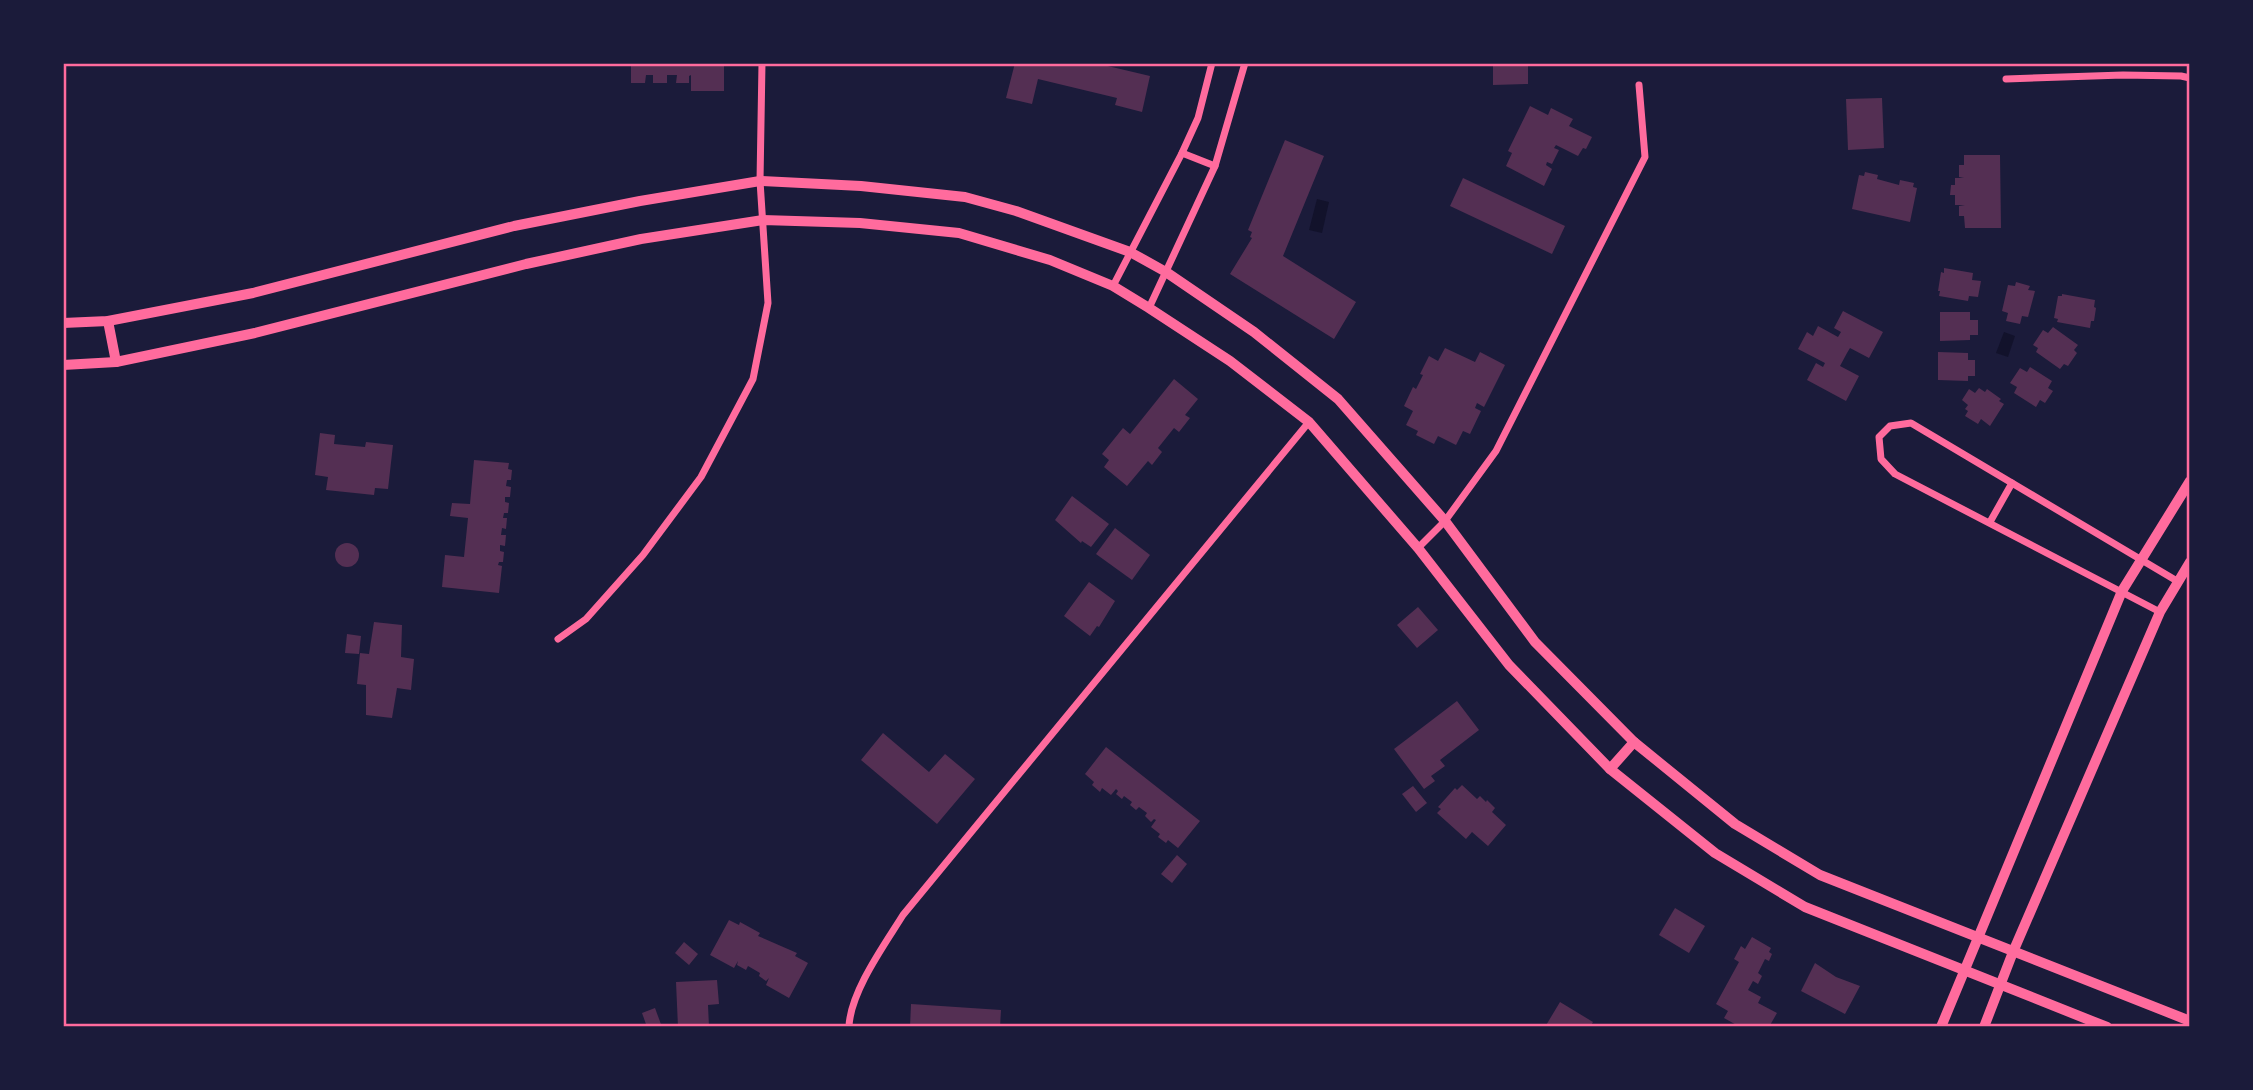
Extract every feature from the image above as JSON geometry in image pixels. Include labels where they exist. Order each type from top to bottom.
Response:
[{"type":"street","points":[[558,639],[586,619],[643,555],[668,522],[701,477],[753,379],[768,303],[760,181],[762,63]]},
{"type":"street","points":[[1113,286],[1198,118],[1212,63]]},
{"type":"street","points":[[1149,308],[1215,166],[1245,63]]},
{"type":"street","points":[[2006,79],[2123,75],[2190,78]]},
{"type":"street","points":[[1418,548],[1445,521],[1496,452],[1645,157],[1639,85]]},
{"type":"street","points":[[1182,153],[1215,166]]},
{"type":"street","points":[[63,323],[108,321],[253,293],[514,226],[760,181],[861,186],[965,197],[1016,212],[1130,252],[1166,272],[1254,331],[1338,398],[1445,521],[1535,642],[1634,742],[1735,824],[1821,875],[2190,1021]]},
{"type":"street","points":[[63,365],[116,362],[256,333],[641,239],[762,220],[860,223],[959,233],[1050,260],[1113,286],[1149,308],[1230,361],[1309,422],[1418,548],[1509,665],[1610,769],[1715,853],[1805,907],[2107,1027]]},
{"type":"street","points":[[108,321],[116,362]]},
{"type":"street","points":[[849,1027],[855,1002],[873,961],[903,915],[1309,422]]},
{"type":"street","points":[[2160,612],[1895,474],[1881,459],[1879,437],[1890,426],[1911,423],[2177,581]]},
{"type":"street","points":[[1941,1027],[2122,591],[2190,481]]},
{"type":"street","points":[[1990,522],[2012,484]]},
{"type":"street","points":[[1984,1027],[2013,952],[2160,612],[2190,562]]},
{"type":"street","points":[[1610,769],[1634,742]]},
{"type":"shaded area","points":[[1317,199],[1329,202],[1322,233],[1309,230]]},
{"type":"shaded area","points":[[2004,332],[2015,336],[2008,357],[1996,353]]},
{"type":"building","points":[[631,63],[724,63],[724,91],[691,91],[691,75],[689,83],[676,83],[677,75],[667,75],[667,83],[653,83],[653,75],[646,75],[645,83],[631,83]]},
{"type":"building","points":[[1015,63],[1095,63],[1150,76],[1142,112],[1115,105],[1117,98],[1038,79],[1032,104],[1006,98]]},
{"type":"building","points":[[1493,63],[1528,63],[1528,84],[1493,85]]},
{"type":"building","points":[[1848,63],[1900,63],[1901,65],[1848,66]]},
{"type":"building","points":[[1882,98],[1884,148],[1848,150],[1846,99]]},
{"type":"building","points":[[1530,106],[1548,115],[1551,108],[1573,119],[1569,126],[1592,137],[1586,149],[1583,148],[1578,156],[1556,145],[1554,148],[1559,150],[1552,164],[1547,162],[1546,165],[1552,169],[1544,186],[1506,166],[1512,153],[1508,151]]},
{"type":"building","points":[[1285,140],[1324,156],[1283,256],[1356,302],[1334,339],[1230,274],[1252,238],[1252,232],[1248,230]]},
{"type":"building","points":[[1964,155],[2000,155],[2001,228],[1965,228],[1964,216],[1959,216],[1959,206],[1965,205],[1955,205],[1955,195],[1950,195],[1955,178],[1964,178],[1959,177],[1959,165],[1964,165]]},
{"type":"building","points":[[1865,172],[1878,175],[1877,179],[1899,185],[1900,180],[1914,183],[1913,187],[1917,188],[1910,222],[1852,209],[1859,175],[1864,176]]},
{"type":"building","points":[[1463,178],[1565,226],[1552,254],[1450,206]]},
{"type":"building","points":[[1944,268],[1973,273],[1972,280],[1981,281],[1978,297],[1969,296],[1968,301],[1939,296],[1941,272],[1944,273]]},
{"type":"building","points":[[2016,282],[2030,286],[2028,290],[2035,291],[2028,317],[2022,316],[2020,324],[2006,321],[2008,313],[2002,311],[2008,285],[2015,286]]},
{"type":"building","points":[[2062,294],[2095,300],[2094,321],[2091,321],[2090,328],[2057,322],[2058,319],[2054,318],[2058,296]]},
{"type":"building","points":[[1843,311],[1883,332],[1869,358],[1850,348],[1840,366],[1859,376],[1846,401],[1807,380],[1816,363],[1823,367],[1825,363],[1798,349],[1807,332],[1813,336],[1818,326],[1838,337],[1841,332],[1834,328]]},
{"type":"building","points":[[1940,312],[1970,312],[1970,320],[1978,320],[1978,335],[1970,335],[1970,340],[1940,341]]},
{"type":"building","points":[[2053,327],[2078,345],[2074,350],[2077,353],[2068,366],[2064,364],[2060,369],[2036,352],[2038,348],[2033,345],[2043,330],[2048,333]]},
{"type":"building","points":[[1445,348],[1475,362],[1480,352],[1505,365],[1484,407],[1477,403],[1475,408],[1481,411],[1470,434],[1463,431],[1456,445],[1438,436],[1434,444],[1416,435],[1418,431],[1406,425],[1413,411],[1404,406],[1413,387],[1416,389],[1429,356],[1438,361]]},
{"type":"building","points":[[1938,352],[1968,353],[1968,360],[1975,360],[1975,376],[1968,376],[1968,381],[1938,380]]},
{"type":"building","points":[[2030,367],[2052,381],[2048,388],[2053,391],[2045,403],[2040,400],[2036,407],[2014,393],[2017,387],[2010,383],[2020,368],[2027,372]]},
{"type":"building","points":[[1174,379],[1198,399],[1185,415],[1190,418],[1179,432],[1174,428],[1158,448],[1162,452],[1152,465],[1148,461],[1127,486],[1104,467],[1109,460],[1102,454],[1123,428],[1130,434]]},
{"type":"building","points":[[1979,388],[1985,392],[1987,389],[2004,404],[1990,426],[1981,419],[1978,424],[1965,416],[1968,405],[1962,400],[1969,389],[1975,393]]},
{"type":"building","points":[[320,433],[335,435],[334,444],[365,447],[366,442],[393,445],[388,489],[375,488],[374,495],[326,490],[328,477],[315,475]]},
{"type":"building","points":[[474,460],[509,463],[508,469],[512,470],[511,480],[507,480],[506,486],[511,487],[510,497],[505,497],[505,502],[509,503],[508,513],[504,513],[503,518],[507,518],[506,529],[502,528],[501,535],[506,535],[505,546],[500,545],[500,551],[504,552],[503,562],[498,565],[502,566],[499,593],[442,587],[445,555],[464,557],[468,518],[450,516],[452,503],[470,504]]},
{"type":"building","points":[[1072,496],[1109,524],[1091,547],[1082,541],[1081,543],[1055,520]]},
{"type":"building","points":[[1115,528],[1150,555],[1132,580],[1096,554]]},
{"type":"building","points":[[347,543],[355,547],[359,555],[355,563],[347,567],[339,563],[335,555],[339,547]]},
{"type":"building","points":[[1089,582],[1115,601],[1090,636],[1064,616]]},
{"type":"building","points":[[1418,607],[1438,630],[1417,648],[1397,625]]},
{"type":"building","points":[[374,622],[402,625],[401,657],[414,659],[411,690],[397,688],[392,718],[366,715],[366,685],[357,684],[360,653],[369,654]]},
{"type":"building","points":[[347,634],[361,636],[359,654],[345,653]]},
{"type":"building","points":[[1457,701],[1479,730],[1440,760],[1445,766],[1431,776],[1435,781],[1424,789],[1394,749]]},
{"type":"building","points":[[883,733],[929,772],[945,754],[975,779],[937,824],[861,760]]},
{"type":"building","points":[[1106,747],[1200,821],[1178,848],[1168,840],[1166,843],[1158,837],[1160,834],[1151,827],[1156,820],[1151,822],[1145,816],[1147,813],[1139,807],[1136,810],[1130,805],[1132,802],[1116,794],[1116,789],[1111,795],[1102,788],[1100,792],[1092,785],[1094,782],[1085,774]]},
{"type":"building","points":[[1462,785],[1477,799],[1480,796],[1486,802],[1487,800],[1495,808],[1492,812],[1506,825],[1488,846],[1472,832],[1466,839],[1437,813],[1441,809],[1438,807],[1455,788],[1457,790]]},
{"type":"building","points":[[1413,786],[1427,803],[1416,812],[1402,794]]},
{"type":"building","points":[[1177,855],[1187,864],[1172,883],[1161,874]]},
{"type":"building","points":[[1675,908],[1705,926],[1689,953],[1659,935]]},
{"type":"building","points":[[729,920],[739,925],[740,922],[760,933],[758,936],[797,953],[795,956],[808,963],[789,998],[766,985],[769,978],[766,981],[759,976],[760,973],[748,966],[746,970],[737,965],[738,961],[734,968],[710,955]]},
{"type":"building","points":[[1752,937],[1771,948],[1769,961],[1765,959],[1758,973],[1762,976],[1758,984],[1753,981],[1748,990],[1761,997],[1758,1003],[1777,1013],[1769,1027],[1740,1027],[1724,1018],[1728,1011],[1716,1004],[1739,962],[1734,959],[1741,946],[1745,949]]},
{"type":"building","points":[[684,942],[698,954],[689,965],[675,953]]},
{"type":"building","points":[[1815,963],[1836,977],[1860,986],[1845,1014],[1801,991]]},
{"type":"building","points":[[717,980],[719,1004],[708,1005],[709,1027],[678,1027],[676,982]]},
{"type":"building","points":[[1560,1002],[1593,1022],[1590,1027],[1545,1027]]},
{"type":"building","points":[[911,1004],[1001,1010],[1000,1027],[910,1027]]},
{"type":"building","points":[[655,1008],[662,1027],[647,1027],[642,1013]]}]
